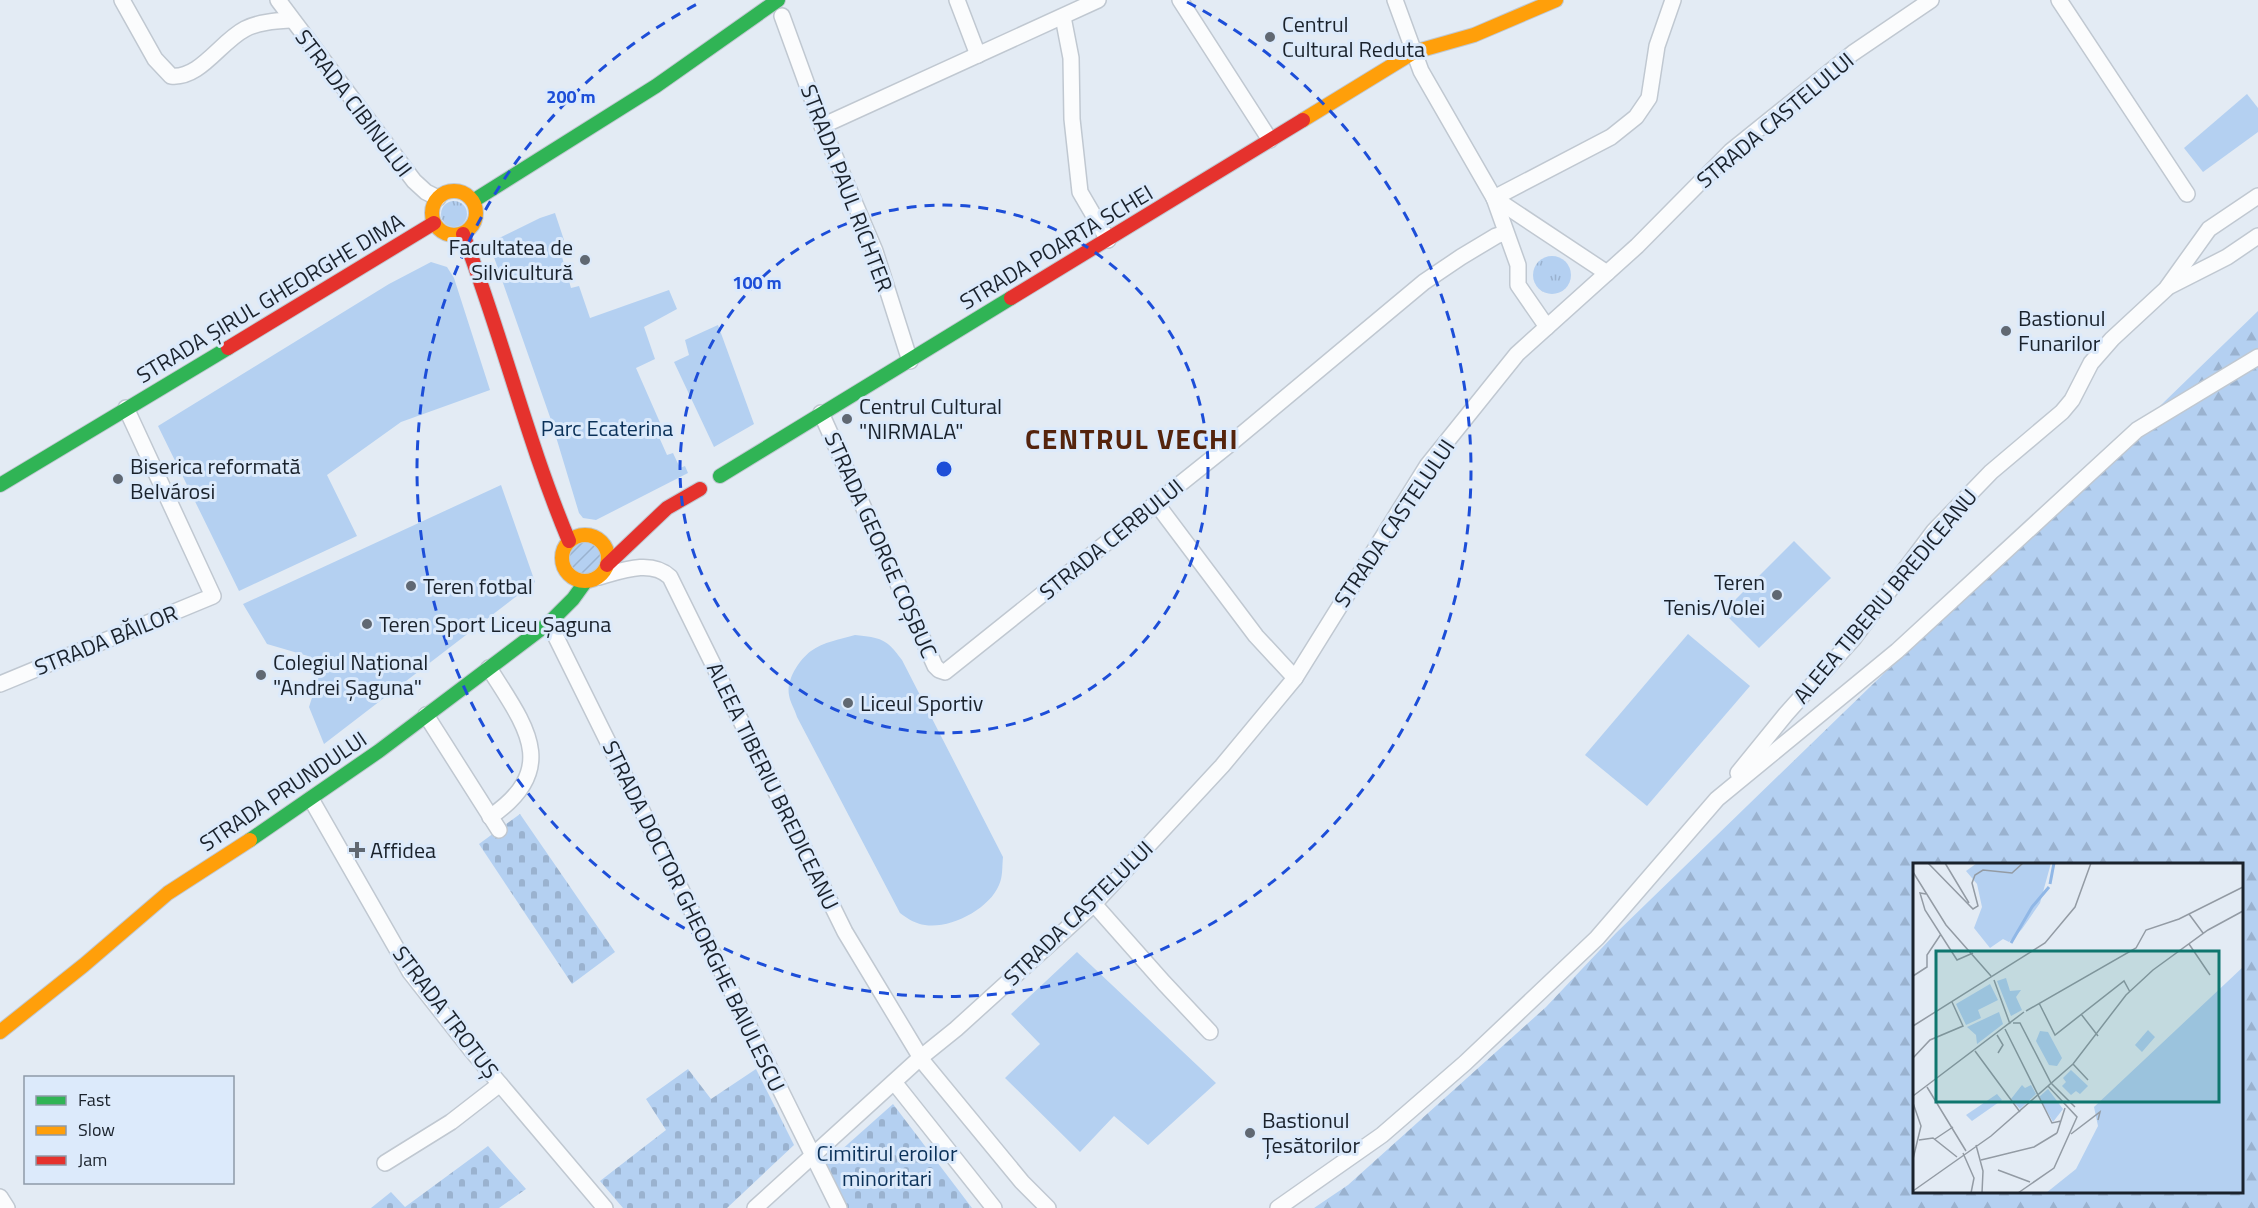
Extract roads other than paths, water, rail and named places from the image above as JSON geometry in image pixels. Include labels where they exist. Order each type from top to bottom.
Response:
[{"type":"street","points":[[122,0],[155,59],[171,76],[181,77],[191,71],[243,30],[253,26],[291,20]]},
{"type":"street","name":"STRADA CIBINULUI","points":[[278,0],[414,181],[426,192],[438,198]]},
{"type":"street","points":[[473,201],[656,86],[778,0]]},
{"type":"street","points":[[957,0],[978,55]]},
{"type":"street","points":[[822,126],[1098,0]]},
{"type":"street","points":[[1180,0],[1270,140]]},
{"type":"street","points":[[1395,0],[1421,71],[1494,198],[1518,265],[1518,285],[1547,327]]},
{"type":"street","name":"STRADA POARTA SCHEI","points":[[720,476],[1414,52],[1474,35],[1556,0]]},
{"type":"street","points":[[1494,198],[1611,137],[1636,117],[1649,98],[1657,46],[1673,0]]},
{"type":"street","name":"STRADA CASTELULUI","points":[[755,1208],[894,1082],[922,1061],[1094,904],[1222,766],[1295,678],[1427,466],[1517,354],[1637,246],[1731,151],[1853,53],[1931,0]]},
{"type":"street","points":[[2059,0],[2187,194]]},
{"type":"street","name":"STRADA PAUL RICHTER","points":[[782,16],[822,126],[875,251],[910,361]]},
{"type":"street","points":[[1063,17],[1071,58],[1072,119],[1080,192],[1108,240]]},
{"type":"street","points":[[451,191],[459,191],[473,201],[477,211],[476,217],[472,228],[463,234],[450,235],[434,223],[432,210],[438,198],[451,191]]},
{"type":"street","name":"ALEEA TIBERIU BREDICEANU","points":[[1717,799],[1786,714],[1853,639],[1934,531],[1990,472],[2062,412],[2072,400],[2091,363],[2112,339],[2166,289],[2209,229],[2258,196]]},
{"type":"street","points":[[1494,198],[1607,273]]},
{"type":"street","name":"STRADA ȘIRUL GHEORGHE DIMA","points":[[0,485],[434,223]]},
{"type":"street","name":"STRADA CERBULUI","points":[[945,672],[1230,444],[1424,282],[1461,257],[1505,233]]},
{"type":"street","points":[[463,234],[479,275],[545,482],[569,541]]},
{"type":"street","points":[[2166,289],[2227,257],[2258,237]]},
{"type":"street","points":[[1278,1208],[1382,1135],[1465,1063],[1597,938],[1717,799],[1897,651],[2137,430],[2258,357]]},
{"type":"street","name":"STRADA BĂILOR","points":[[0,684],[213,596],[126,408]]},
{"type":"street","name":"STRADA GEORGE COȘBUC","points":[[822,413],[934,666],[945,672]]},
{"type":"street","points":[[597,574],[608,551],[599,539],[584,534],[569,541],[562,555],[565,570],[578,580],[597,574],[667,508],[700,489]]},
{"type":"street","points":[[1156,503],[1256,636],[1295,678]]},
{"type":"street","name":"ALEEA TIBERIU BREDICEANU","points":[[597,574],[650,567],[659,569],[670,577],[844,932],[922,1061],[1022,1182],[1048,1208]]},
{"type":"street","name":"STRADA PRUNDULUI","points":[[0,1032],[168,893],[311,799],[549,623],[597,574]]},
{"type":"street","name":"STRADA DOCTOR GHEORGHE BAIULESCU","points":[[549,623],[839,1208]]},
{"type":"street","points":[[426,715],[495,823],[525,782],[532,765],[532,748],[523,722],[489,668]]},
{"type":"street","name":"STRADA TROTUȘ","points":[[311,799],[410,972],[500,1084],[605,1208]]},
{"type":"street","points":[[1094,904],[1210,1032]]},
{"type":"street","points":[[894,1082],[994,1208]]},
{"type":"street","points":[[385,1163],[451,1122],[500,1084]]},
{"type":"street","points":[[0,1197],[7,1208]]},
{"type":"place","name":"Centrul Cultural Reduta","points":[[1270,37]]},
{"type":"place","name":"Facultatea de Silvicultură","points":[[585,260]]},
{"type":"place","name":"Bastionul Funarilor","points":[[2006,331]]},
{"type":"place","name":"Centrul Cultural \"NIRMALA\"","points":[[847,419]]},
{"type":"place","name":"Biserica reformată Belvárosi","points":[[118,479]]},
{"type":"place","name":"Teren fotbal","points":[[411,586]]},
{"type":"place","name":"Teren Tenis/Volei","points":[[1777,595]]},
{"type":"place","name":"Teren Sport Liceu Șaguna","points":[[367,624]]},
{"type":"place","name":"Colegiul Național \"Andrei Șaguna\"","points":[[261,675]]},
{"type":"place","name":"Liceul Sportiv","points":[[848,703]]},
{"type":"place","name":"Affidea","points":[[357,850]]},
{"type":"place","name":"Bastionul Țesătorilor","points":[[1250,1133]]},
{"type":"district","name":"CENTRUL VECHI","points":[[1132,439]]},
{"type":"park label","name":"Parc Ecaterina","points":[[607,428]]},
{"type":"park label","name":"Cimitirul eroilor minoritari","points":[[887,1166]]}]
